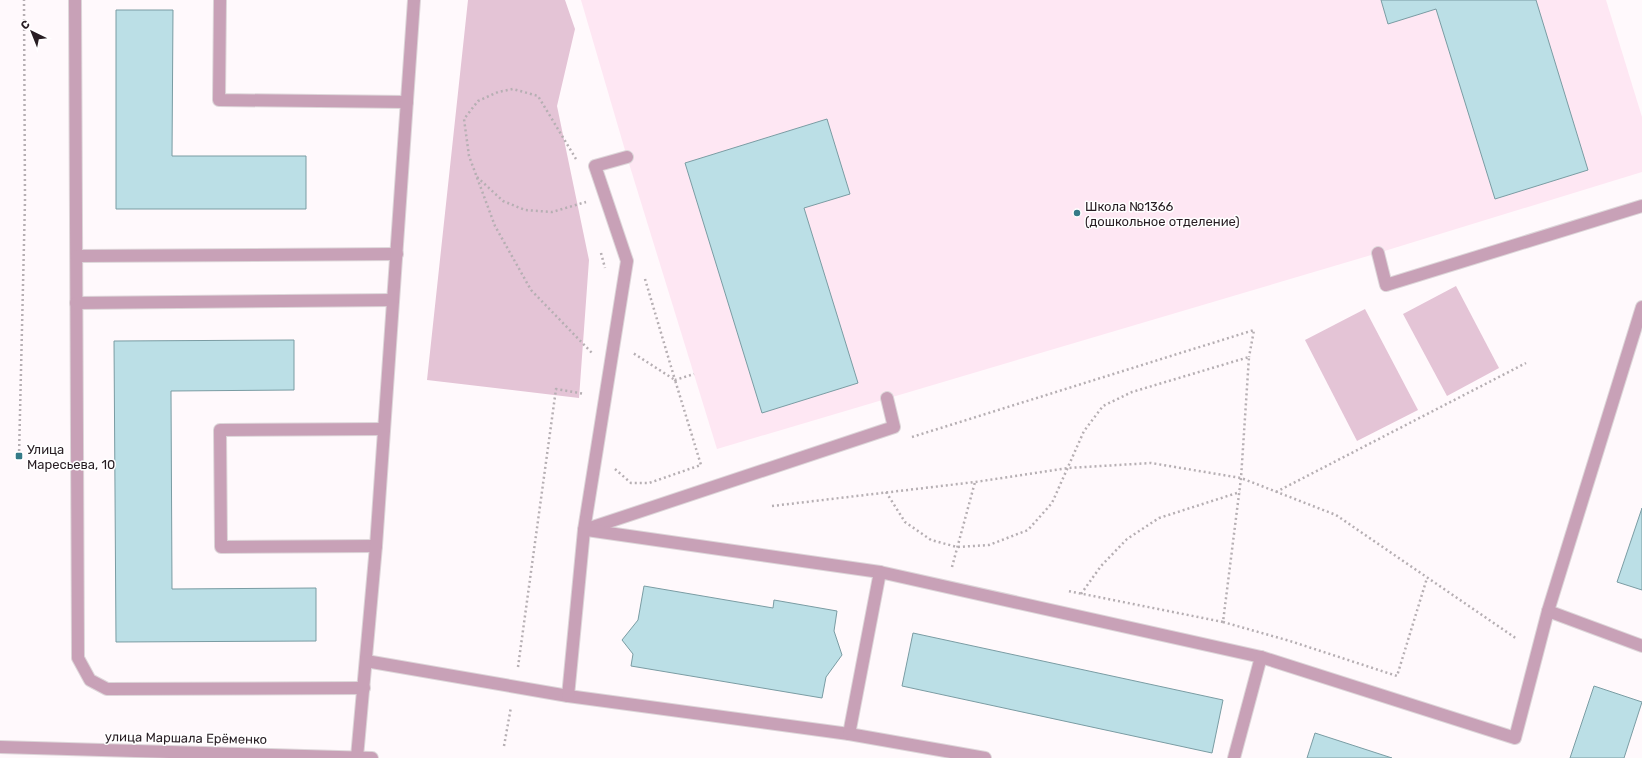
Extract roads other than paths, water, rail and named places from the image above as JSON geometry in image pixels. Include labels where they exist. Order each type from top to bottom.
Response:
[{"type":"street","points":[[75,0],[78,658],[90,680],[108,689],[364,688]]},
{"type":"street","points":[[220,0],[219,100],[407,102]]},
{"type":"street","points":[[357,756],[376,546],[414,0]]},
{"type":"street","points":[[568,696],[584,530],[627,261],[595,166],[627,157]]},
{"type":"street","points":[[1378,253],[1386,286],[1642,206]]},
{"type":"street","points":[[76,256],[397,254]]},
{"type":"street","points":[[76,303],[393,300]]},
{"type":"street","points":[[584,530],[880,572],[1261,657],[1515,738],[1548,612],[1642,307]]},
{"type":"street","points":[[584,530],[894,426],[887,398]]},
{"type":"street","points":[[376,546],[221,547],[220,430],[384,429]]},
{"type":"street","points":[[849,734],[880,572]]},
{"type":"street","points":[[1548,612],[1642,646]]},
{"type":"street","points":[[1234,758],[1261,657]]},
{"type":"street","points":[[366,661],[568,696],[849,734],[985,758]]},
{"type":"street","name":"улица Маршала Ерёменко","points":[[0,747],[357,756],[372,758]]},
{"type":"place","name":"Школа №1366 (дошкольное отделение)","points":[[1077,213]]},
{"type":"place","name":"Улица Маресьева, 10","points":[[19,456]]}]
